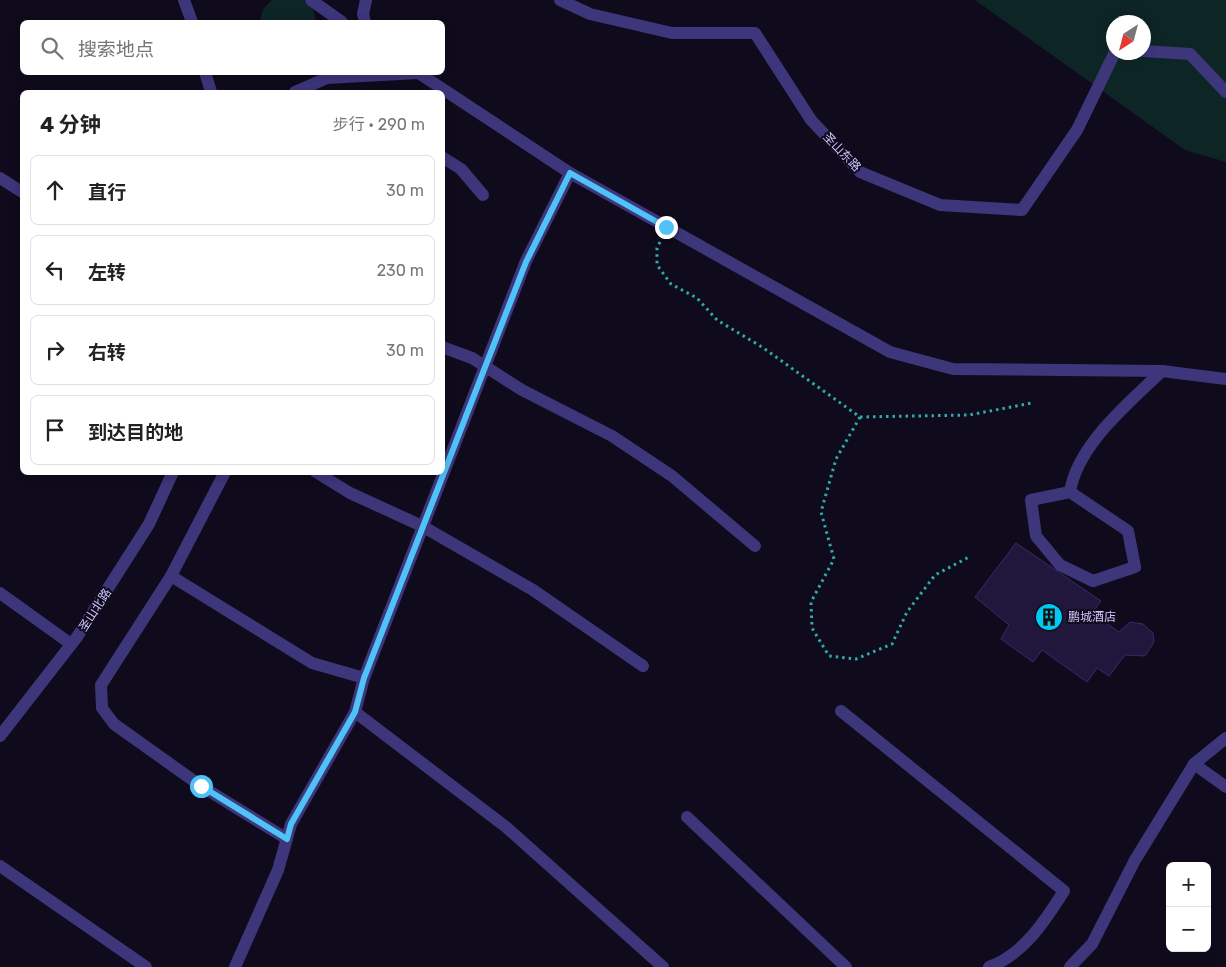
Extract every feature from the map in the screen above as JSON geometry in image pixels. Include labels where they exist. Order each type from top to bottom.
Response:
[{"type":"street","points":[[184,0],[191,20]]},
{"type":"street","points":[[311,0],[339,20]]},
{"type":"street","points":[[364,20],[363,14],[366,0]]},
{"type":"street","name":"圣山东路","points":[[560,0],[590,14],[672,33],[755,33],[812,120],[860,172],[940,205],[1022,210],[1077,130],[1111,60]]},
{"type":"street","points":[[1151,51],[1190,54],[1226,92]]},
{"type":"street","points":[[206,75],[210,90]]},
{"type":"street","points":[[300,90],[328,78],[381,75]]},
{"type":"street","points":[[420,75],[443,90]]},
{"type":"street","points":[[445,91],[570,173],[890,352],[953,370],[1162,370],[1226,379]]},
{"type":"street","points":[[445,159],[462,169],[483,195]]},
{"type":"street","points":[[445,468],[526,262],[570,173]]},
{"type":"street","points":[[0,178],[20,191]]},
{"type":"street","points":[[445,348],[472,358],[522,390],[612,436],[672,476],[755,546]]},
{"type":"street","points":[[1070,492],[1072,477],[1100,433],[1162,370]]},
{"type":"street","name":"圣山北路","points":[[0,736],[71,644],[149,524],[171,475]]},
{"type":"street","points":[[223,475],[171,576],[101,685],[102,708],[114,724],[201,786],[287,839]]},
{"type":"street","points":[[321,475],[350,493],[422,526],[533,590],[643,666]]},
{"type":"street","points":[[235,967],[278,870],[291,824],[355,712],[364,678],[442,475]]},
{"type":"street","points":[[1070,492],[1128,531],[1135,567],[1093,581],[1060,565],[1036,536],[1030,500],[1070,492]]},
{"type":"street","points":[[171,576],[312,664],[364,678]]},
{"type":"street","points":[[0,593],[71,644]]},
{"type":"street","points":[[841,711],[1064,891],[1043,925],[1004,962],[989,967]]},
{"type":"street","points":[[355,712],[506,827],[663,967]]},
{"type":"street","points":[[1070,967],[1092,944],[1135,860],[1194,764],[1226,738]]},
{"type":"street","points":[[1194,764],[1226,787]]},
{"type":"street","points":[[687,817],[846,967]]},
{"type":"street","points":[[0,866],[146,967]]},
{"type":"path","points":[[666,227],[657,248],[657,265],[670,284],[697,298],[717,320],[762,347],[860,417],[969,415],[1032,403]]},
{"type":"path","points":[[860,417],[836,459],[821,512],[834,559],[810,602],[812,628],[829,656],[856,659],[892,644],[907,612],[935,575],[969,558]]},
{"type":"green space","points":[[272,0],[303,0],[313,9],[316,20],[260,20],[264,8]]},
{"type":"green space","points":[[975,0],[1226,0],[1226,162],[1185,150]]},
{"type":"building","name":"鹏城酒店","points":[[1016,543],[1101,601],[1092,613],[1119,632],[1130,622],[1143,624],[1153,633],[1154,642],[1145,656],[1125,655],[1109,676],[1097,668],[1087,682],[1042,650],[1033,662],[1001,639],[1009,625],[975,597]]},
{"type":"place","name":"鹏城酒店","points":[[1049,617]]},
{"type":"route","points":[[201,786],[287,839],[291,824],[355,712],[364,678],[526,262],[570,173],[666,227]]}]
